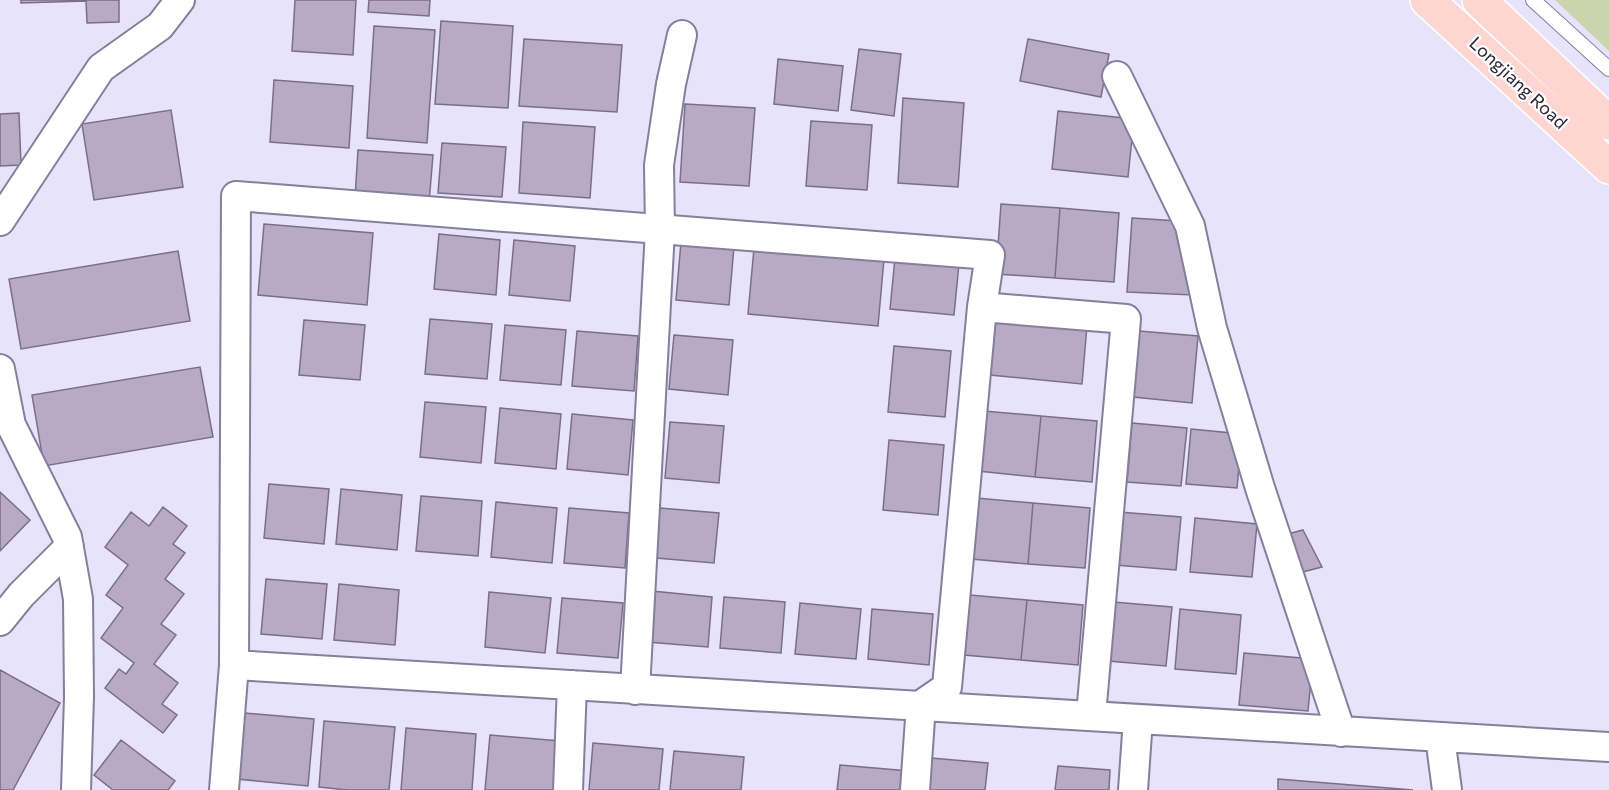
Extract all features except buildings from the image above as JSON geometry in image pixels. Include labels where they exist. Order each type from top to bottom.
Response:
[{"type":"main road","name":"Longjiang Road","points":[[1427,0],[1609,167]]},
{"type":"main road","name":"Longjiang Road","points":[[1479,0],[1609,123]]},
{"type":"street","points":[[0,220],[101,68],[160,26],[180,0]]},
{"type":"street","points":[[635,690],[660,230],[659,165],[671,84],[682,35]]},
{"type":"street","points":[[1117,76],[1190,226],[1212,328],[1257,477],[1341,732]]},
{"type":"street","points":[[224,790],[234,665],[236,196],[990,255],[982,308],[946,687],[921,705]]},
{"type":"street","points":[[982,308],[1126,319],[1091,715]]},
{"type":"street","points":[[0,369],[12,425],[67,537],[69,547],[78,600],[79,697],[76,790]]},
{"type":"street","points":[[0,621],[21,595],[69,547]]},
{"type":"street","points":[[234,665],[1609,747]]},
{"type":"street","points":[[568,790],[572,685]]},
{"type":"street","points":[[915,790],[921,705]]},
{"type":"street","points":[[1133,790],[1138,719]]},
{"type":"street","points":[[1440,737],[1447,790]]},
{"type":"lane","points":[[1533,0],[1609,69]]},
{"type":"green space","points":[[1555,0],[1609,0],[1609,51]]}]
